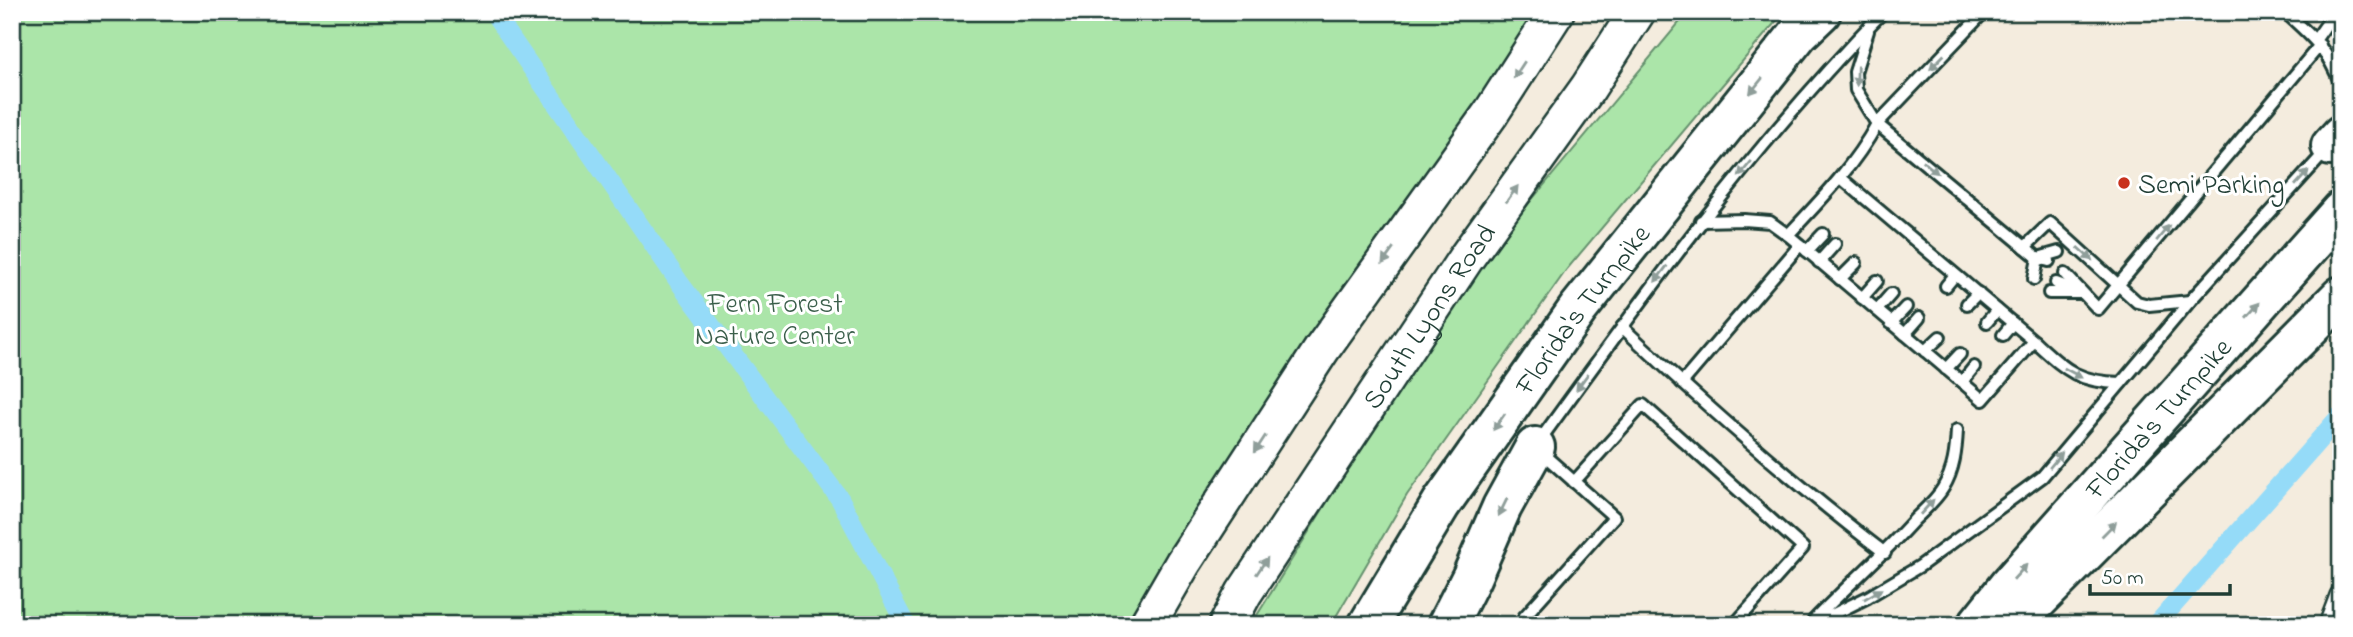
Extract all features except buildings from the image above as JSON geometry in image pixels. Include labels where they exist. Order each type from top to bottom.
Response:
[{"type":"highway","name":"Florida's Turnpike","points":[[1368,625],[1441,504],[1577,309],[1811,19]]},
{"type":"highway","name":"Florida's Turnpike","points":[[1977,625],[2341,211]]},
{"type":"highway","points":[[2006,625],[2032,606],[2341,296]]},
{"type":"highway","points":[[1447,625],[1502,507],[1535,447]]},
{"type":"main road","points":[[1147,625],[1183,563],[1322,349],[1491,113],[1556,12]]},
{"type":"main road","name":"South Lyons Road","points":[[1227,625],[1244,593],[1466,258],[1588,88],[1637,12]]},
{"type":"street","points":[[2330,625],[2341,596]]},
{"type":"lane","points":[[1532,625],[1524,617],[1614,517],[1535,447],[1701,221],[1883,12]]},
{"type":"lane","points":[[1788,235],[1841,178],[1866,145],[1877,124],[1984,12]]},
{"type":"lane","points":[[2285,12],[2318,42],[2333,64],[2341,85]]},
{"type":"lane","points":[[2065,274],[2098,309],[2318,42],[2335,12]]},
{"type":"lane","points":[[1870,25],[1855,72],[1856,90],[1877,124],[2043,263]]},
{"type":"lane","points":[[1811,625],[1868,597],[1920,566],[2042,477],[2190,301],[2336,136]]},
{"type":"lane","points":[[1841,178],[1854,197],[1871,203],[2065,370],[2099,383],[2121,383]]},
{"type":"lane","points":[[1863,212],[1871,203]]},
{"type":"lane","points":[[1701,221],[1770,222],[1983,400],[2034,341]]},
{"type":"lane","points":[[1884,231],[1892,221]]},
{"type":"lane","points":[[2025,247],[2050,223],[2137,302],[2149,305],[2190,301]]},
{"type":"lane","points":[[1682,383],[1804,248],[1822,233]]},
{"type":"lane","points":[[1906,251],[1915,241]]},
{"type":"lane","points":[[1819,262],[1835,244]]},
{"type":"lane","points":[[1919,262],[1928,251]]},
{"type":"lane","points":[[2034,279],[2043,263],[2059,252]]},
{"type":"lane","points":[[1840,279],[1856,263]]},
{"type":"lane","points":[[1933,274],[1941,263]]},
{"type":"lane","points":[[1946,286],[1955,275]]},
{"type":"lane","points":[[1862,298],[1877,281]]},
{"type":"lane","points":[[2052,288],[2081,293]]},
{"type":"lane","points":[[1967,304],[1978,293]]},
{"type":"lane","points":[[1877,310],[1891,294]]},
{"type":"lane","points":[[1891,323],[1906,307]]},
{"type":"lane","points":[[1987,322],[1997,310]]},
{"type":"lane","points":[[1905,334],[1919,318]]},
{"type":"lane","points":[[2003,335],[2013,323]]},
{"type":"lane","points":[[1622,327],[1682,383],[1885,553]]},
{"type":"lane","points":[[1925,351],[1940,337]]},
{"type":"lane","points":[[1946,369],[1960,354]]},
{"type":"lane","points":[[1962,382],[1974,367]]},
{"type":"lane","points":[[1574,482],[1643,405],[1786,532],[1803,548],[1734,625]]},
{"type":"lane","points":[[1811,625],[1844,589],[1885,553],[1942,489],[1951,471],[1957,430]]},
{"type":"green space","name":"Fern Forest Nature Center","points":[[12,12],[1539,12],[1153,625],[12,625]]},
{"type":"green space","points":[[1688,12],[1784,12],[1567,269],[1407,495],[1331,625],[1251,625],[1401,383],[1510,226]]},
{"type":"waterway","points":[[493,12],[679,282],[840,499],[906,625]]},
{"type":"waterway","points":[[2156,625],[2341,415]]},
{"type":"place","name":"Semi Parking","points":[[2124,183]]}]
